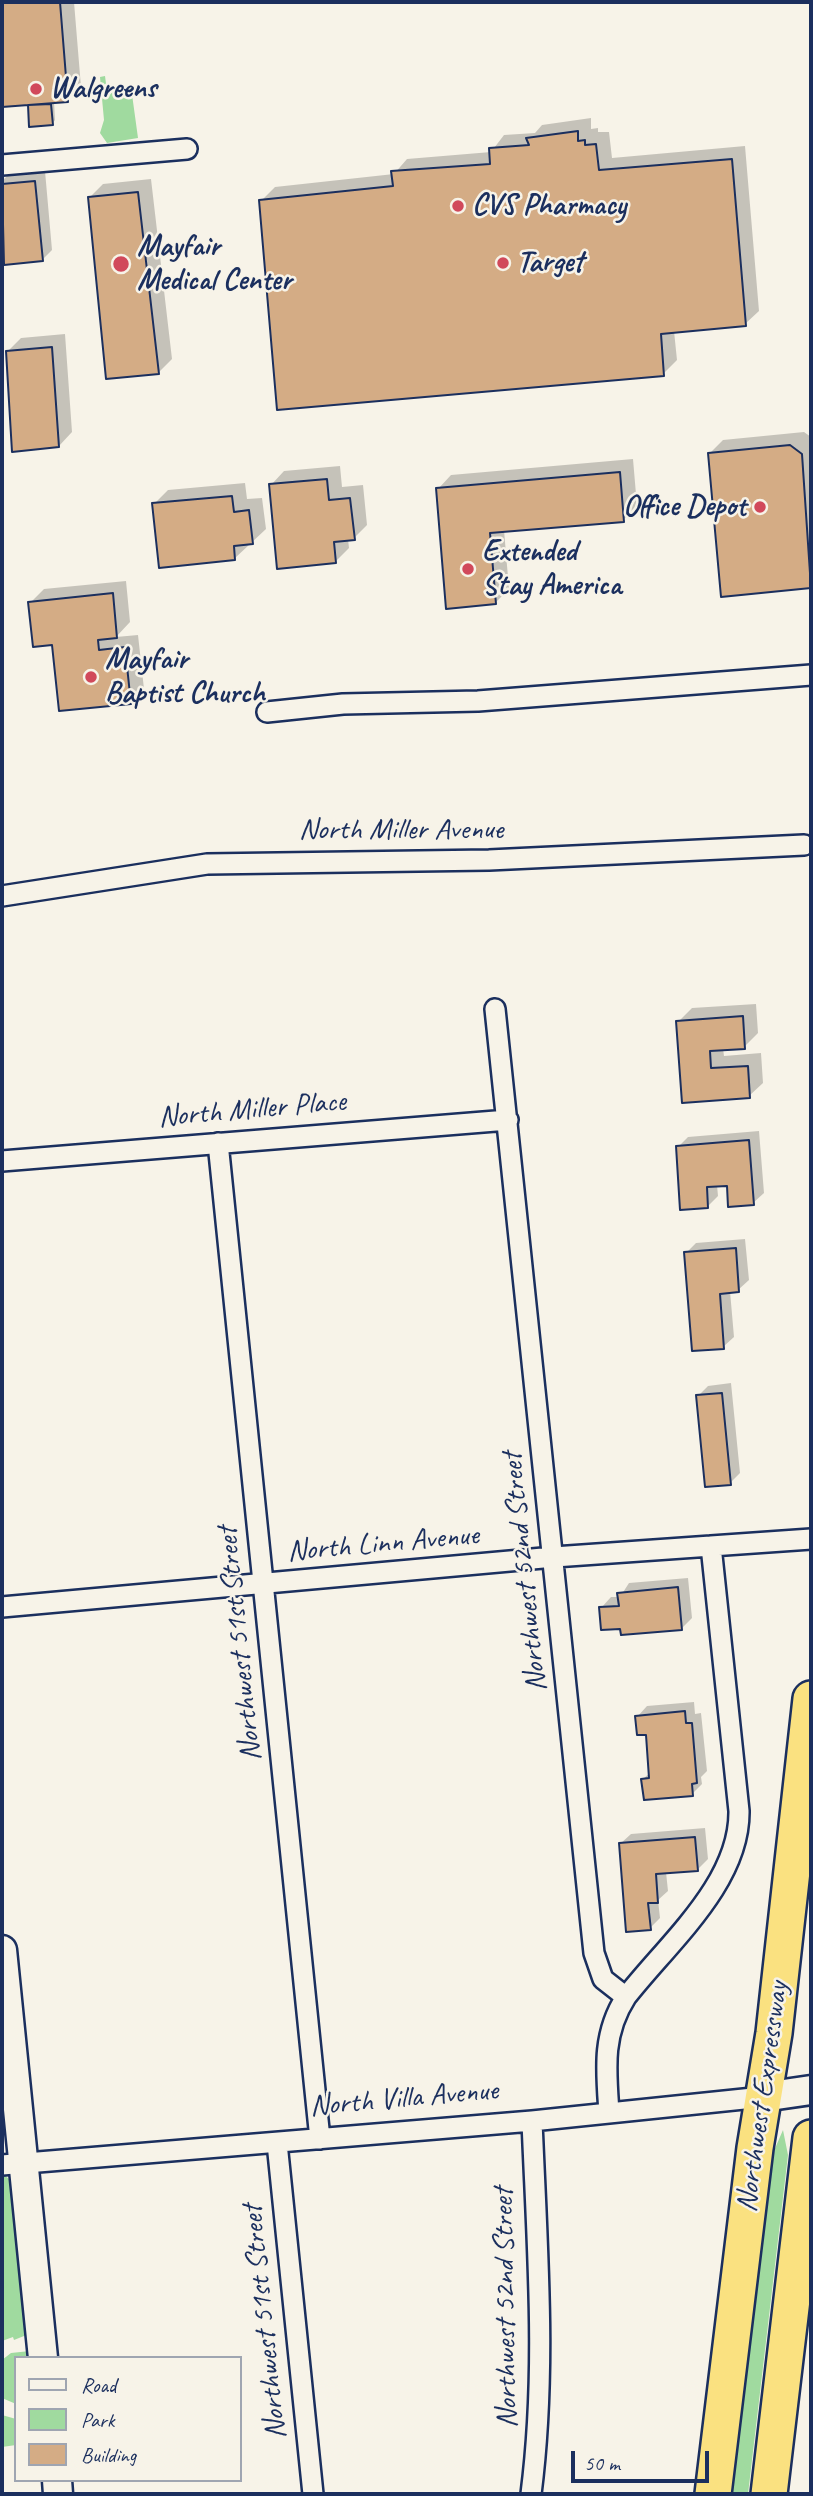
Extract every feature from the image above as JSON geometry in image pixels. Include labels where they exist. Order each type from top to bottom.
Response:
[{"type":"highway","name":"Northwest Expressway","points":[[713,2494],[763,2097],[774,2033],[811,1699]]},
{"type":"highway","name":"Northwest Expressway","points":[[769,2494],[811,2138]]},
{"type":"street","points":[[2,165],[187,149]]},
{"type":"street","points":[[267,712],[342,704],[478,701],[811,675]]},
{"type":"street","name":"North Miller Avenue","points":[[2,896],[207,864],[489,860],[804,845]]},
{"type":"street","name":"Northwest 52nd Street","points":[[495,1009],[594,1953],[603,1979],[626,1997]]},
{"type":"street","name":"North Miller Place","points":[[2,1161],[508,1120]]},
{"type":"street","name":"Northwest 51st Street","points":[[218,1143],[320,2139]]},
{"type":"street","name":"North Linn Avenue","points":[[2,1607],[554,1558],[811,1539]]},
{"type":"street","points":[[610,2112],[608,2039],[616,2013],[721,1879],[736,1843],[739,1811],[711,1546]]},
{"type":"street","points":[[2,1950],[12,2164],[43,2356]]},
{"type":"street","name":"North Villa Avenue","points":[[12,2164],[532,2121],[811,2090]]},
{"type":"street","name":"Northwest 52nd Street","points":[[531,2494],[540,2425],[542,2351],[532,2121]]},
{"type":"street","name":"Northwest 51st Street","points":[[277,2143],[313,2494]]},
{"type":"green space","points":[[105,76],[107,91],[131,87],[138,138],[107,143],[100,133],[104,120],[100,77]]},
{"type":"green space","points":[[783,2130],[788,2155],[748,2494],[731,2494],[770,2160]]},
{"type":"green space","points":[[3,2174],[15,2184],[29,2334],[2,2341]]},
{"type":"green space","points":[[30,2351],[32,2356],[14,2356],[14,2403],[2,2398],[2,2360],[11,2353]]},
{"type":"green space","points":[[2,2415],[14,2418],[14,2445],[2,2447]]},
{"type":"building","name":"Walgreens","points":[[2,2],[60,2],[68,102],[2,107]]},
{"type":"building","points":[[51,104],[53,125],[29,127],[28,105]]},
{"type":"building","name":"Target","points":[[578,131],[578,141],[585,140],[585,145],[596,144],[599,170],[732,159],[746,326],[661,334],[664,376],[277,410],[259,200],[393,186],[391,171],[490,164],[489,148],[529,145],[526,138]]},
{"type":"building","points":[[35,181],[43,261],[4,265],[2,184]]},
{"type":"building","points":[[138,192],[159,374],[106,379],[88,197]]},
{"type":"building","points":[[52,347],[59,447],[12,452],[6,351]]},
{"type":"building","name":"Office Depot","points":[[790,445],[802,454],[811,588],[721,597],[708,453]]},
{"type":"building","name":"Extended Stay America","points":[[620,472],[624,522],[490,533],[496,604],[446,609],[436,488]]},
{"type":"building","points":[[327,479],[329,500],[350,498],[355,540],[334,542],[336,563],[277,569],[269,484]]},
{"type":"building","points":[[232,496],[234,512],[249,510],[253,544],[234,546],[235,560],[159,568],[152,503]]},
{"type":"building","name":"Mayfair Baptist Church","points":[[113,593],[117,638],[98,640],[99,650],[125,647],[131,704],[59,711],[52,645],[33,647],[28,602]]},
{"type":"building","points":[[743,1016],[745,1049],[710,1051],[711,1068],[748,1066],[750,1098],[682,1103],[676,1021]]},
{"type":"building","points":[[749,1140],[754,1205],[728,1207],[727,1186],[707,1187],[708,1208],[680,1210],[676,1146]]},
{"type":"building","points":[[736,1248],[739,1292],[720,1294],[724,1349],[692,1351],[684,1252]]},
{"type":"building","points":[[722,1393],[731,1485],[705,1487],[696,1395]]},
{"type":"building","points":[[678,1587],[682,1630],[621,1635],[620,1629],[601,1630],[599,1607],[619,1606],[617,1593]]},
{"type":"building","points":[[685,1711],[686,1723],[692,1723],[697,1783],[692,1784],[693,1796],[644,1800],[641,1779],[649,1778],[646,1735],[637,1735],[635,1716]]},
{"type":"building","points":[[695,1837],[698,1871],[656,1874],[658,1903],[648,1903],[651,1930],[626,1932],[619,1843]]},
{"type":"place","name":"Walgreens","points":[[36,89]]},
{"type":"place","name":"CVS Pharmacy","points":[[458,206]]},
{"type":"place","name":"Target","points":[[503,263]]},
{"type":"place","name":"Mayfair Medical Center","points":[[121,264]]},
{"type":"place","name":"Office Depot","points":[[760,507]]},
{"type":"place","name":"Extended Stay America","points":[[468,569]]},
{"type":"place","name":"Mayfair Baptist Church","points":[[91,677]]}]
